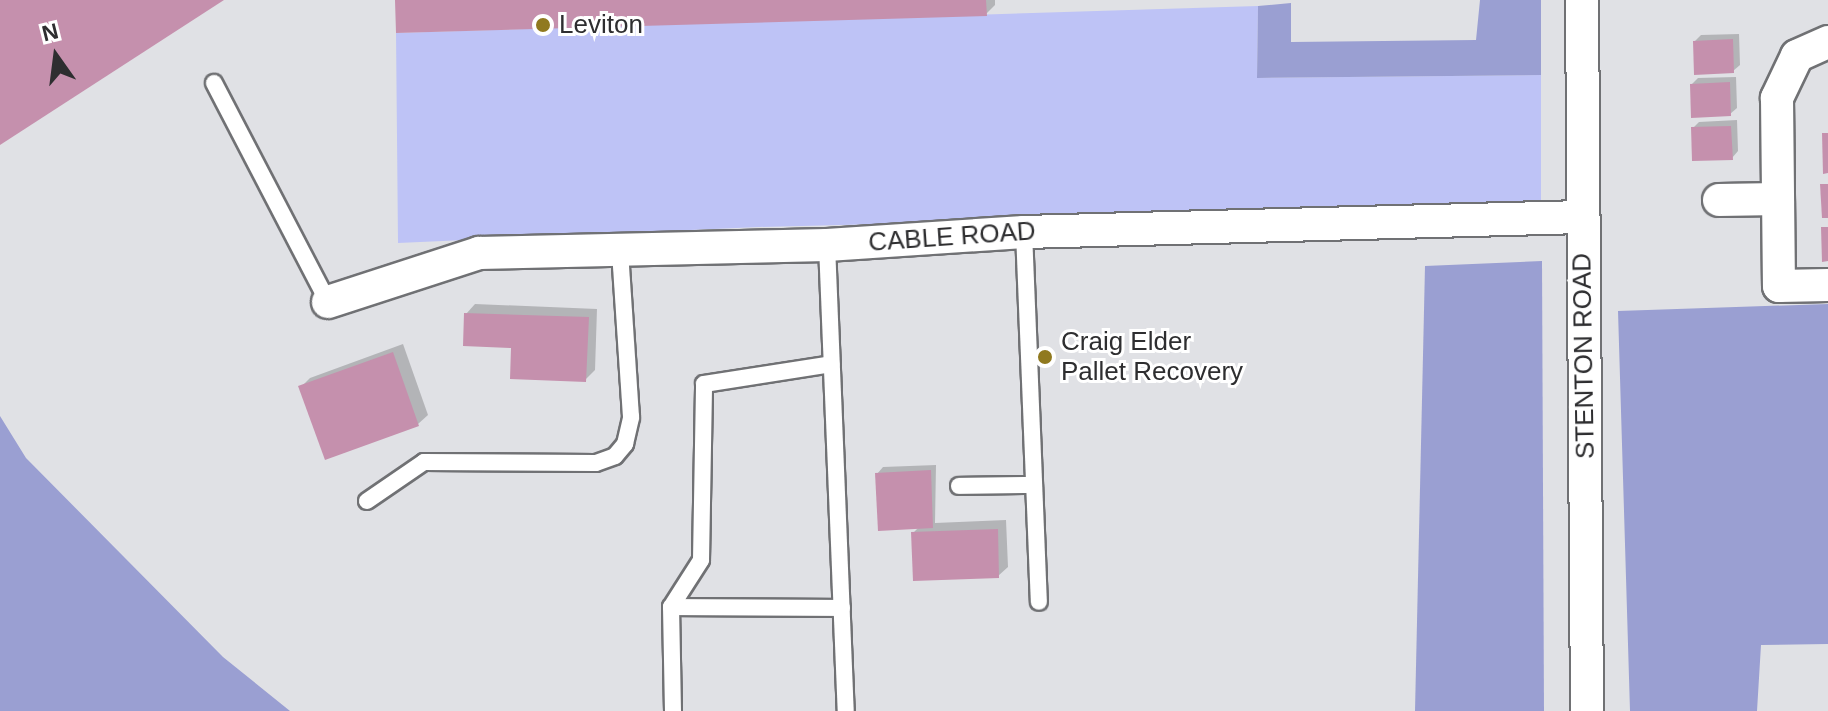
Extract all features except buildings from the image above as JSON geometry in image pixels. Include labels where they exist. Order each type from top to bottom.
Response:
[{"type":"street","name":"STENTON ROAD","points":[[1582,0],[1587,711]]},
{"type":"street","points":[[1828,42],[1797,56],[1777,98],[1779,286],[1828,285]]},
{"type":"street","points":[[1719,200],[1778,199]]},
{"type":"street","name":"CABLE ROAD","points":[[328,302],[479,253],[827,245],[1024,232],[1583,217]]},
{"type":"lane","points":[[214,83],[328,302]]},
{"type":"lane","points":[[1024,232],[1039,602]]},
{"type":"lane","points":[[827,245],[846,711]]},
{"type":"lane","points":[[367,501],[424,462],[596,463],[615,456],[625,444],[631,417],[620,250]]},
{"type":"lane","points":[[673,711],[671,607],[701,560],[704,384],[831,364]]},
{"type":"lane","points":[[959,486],[1034,485]]},
{"type":"lane","points":[[671,607],[842,608]]},
{"type":"shaded area","points":[[1480,0],[1541,0],[1541,75],[1257,78],[1258,6],[1291,3],[1291,42],[1476,40]]},
{"type":"shaded area","points":[[1258,6],[1257,78],[1541,75],[1541,207],[759,227],[398,243],[396,33]]},
{"type":"shaded area","points":[[1542,261],[1544,711],[1415,711],[1425,266]]},
{"type":"shaded area","points":[[1828,304],[1828,644],[1761,645],[1757,711],[1630,711],[1618,311]]},
{"type":"shaded area","points":[[0,416],[26,458],[223,657],[290,711],[0,711]]},
{"type":"place","name":"Leviton","points":[[543,25]]},
{"type":"place","name":"Craig Elder Pallet Recovery","points":[[1045,357]]}]
